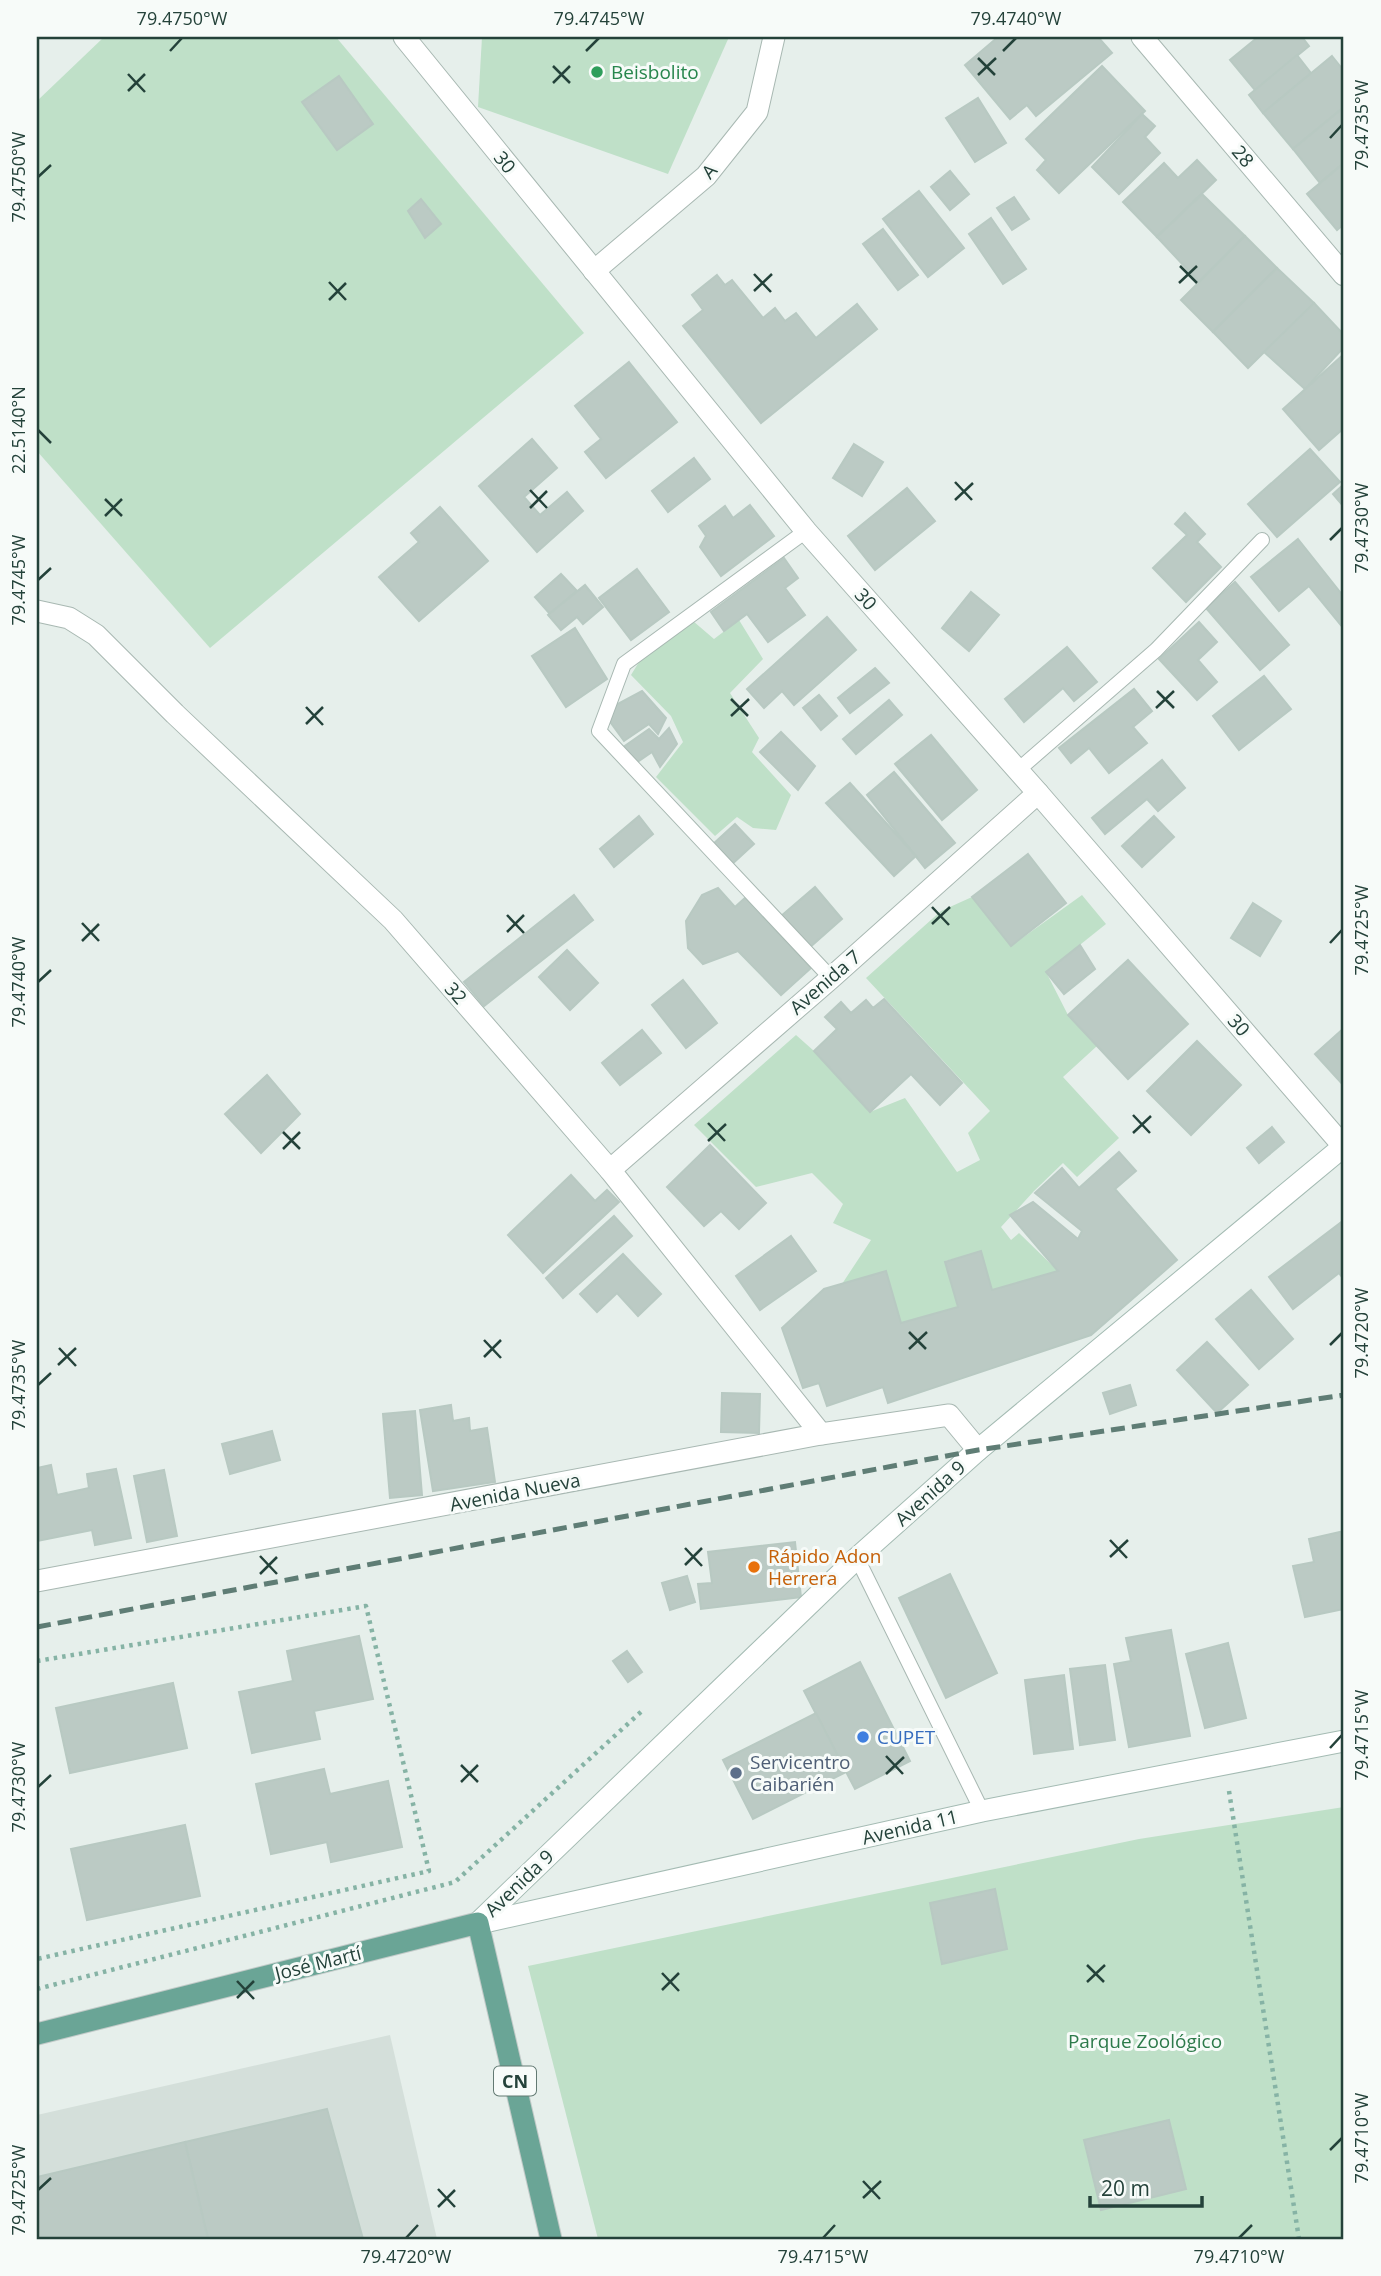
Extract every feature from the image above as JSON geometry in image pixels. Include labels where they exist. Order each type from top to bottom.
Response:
[{"type":"main road","name":"José Martí","points":[[37,2034],[478,1923]]},
{"type":"main road","name":"CN","points":[[478,1923],[551,2239]]},
{"type":"street","name":"30","points":[[404,37],[806,531],[1038,793],[1344,1146]]},
{"type":"street","name":"A","points":[[594,271],[706,176],[757,112],[775,37]]},
{"type":"street","name":"28","points":[[1142,37],[1344,275]]},
{"type":"street","name":"32","points":[[37,611],[69,618],[96,635],[175,714],[393,920],[610,1170],[821,1434]]},
{"type":"street","name":"Avenida 7","points":[[610,1170],[1038,793]]},
{"type":"street","name":"Avenida 9","points":[[478,1923],[857,1558],[978,1450],[1344,1146]]},
{"type":"street","name":"Avenida Nueva","points":[[37,1581],[821,1434],[949,1415],[978,1450]]},
{"type":"street","name":"Avenida 11","points":[[478,1923],[982,1811],[1344,1741]]},
{"type":"lane","points":[[806,531],[624,664],[599,731],[831,978]]},
{"type":"lane","points":[[1017,771],[1156,650],[1262,540]]},
{"type":"lane","points":[[857,1558],[982,1811]]},
{"type":"path","points":[[37,1661],[366,1606],[429,1871],[37,1959]]},
{"type":"path","points":[[37,1989],[455,1882],[643,1710]]},
{"type":"path","points":[[1224,1763],[1299,2239]]},
{"type":"shaded area","points":[[390,2035],[437,2239],[37,2239],[37,2115]]},
{"type":"green space","points":[[104,37],[336,37],[584,333],[210,648],[37,451],[37,101]]},
{"type":"green space","name":"Beisbolito","points":[[482,37],[729,37],[668,174],[478,107]]},
{"type":"green space","points":[[739,620],[763,659],[730,693],[759,738],[752,752],[791,795],[776,830],[753,828],[737,817],[715,836],[656,777],[683,742],[671,716],[631,675],[639,662],[693,621],[714,639]]},
{"type":"green space","points":[[1082,895],[1106,924],[1046,972],[1068,1015],[1097,1046],[1063,1077],[1119,1138],[1077,1177],[1063,1163],[1001,1227],[1011,1240],[1019,1233],[1058,1271],[992,1290],[981,1252],[945,1261],[958,1307],[901,1323],[886,1271],[842,1284],[871,1240],[833,1223],[843,1204],[812,1173],[756,1187],[694,1125],[796,1035],[870,1112],[905,1098],[957,1172],[980,1160],[968,1133],[990,1111],[866,978],[941,911],[972,897],[1011,946]]},
{"type":"green space","name":"Parque Zoológico","points":[[1344,1807],[1344,2239],[598,2239],[528,1966],[1139,1839]]},
{"type":"building","points":[[998,37],[1098,37],[1112,53],[1036,116],[1027,105],[1010,119],[965,65]]},
{"type":"building","points":[[1258,37],[1302,37],[1309,46],[1255,90],[1230,60]]},
{"type":"building","points":[[1297,55],[1311,73],[1263,113],[1249,95]]},
{"type":"building","points":[[1332,56],[1344,71],[1344,107],[1293,149],[1263,113]]},
{"type":"building","points":[[1102,66],[1145,111],[1059,193],[1037,170],[1046,160],[1026,139]]},
{"type":"building","points":[[339,76],[373,124],[337,150],[302,102]]},
{"type":"building","points":[[978,98],[1006,143],[975,162],[946,118]]},
{"type":"building","points":[[1344,107],[1344,163],[1320,183],[1293,149]]},
{"type":"building","points":[[1142,114],[1155,126],[1145,137],[1160,153],[1119,194],[1092,167]]},
{"type":"building","points":[[1197,160],[1216,180],[1157,237],[1123,202],[1164,163],[1178,178]]},
{"type":"building","points":[[1344,163],[1344,224],[1337,230],[1307,194]]},
{"type":"building","points":[[950,171],[969,194],[950,210],[931,187]]},
{"type":"building","points":[[919,191],[964,248],[928,277],[883,219]]},
{"type":"building","points":[[1202,194],[1245,236],[1199,282],[1157,237]]},
{"type":"building","points":[[1014,197],[1029,219],[1012,230],[997,208]]},
{"type":"building","points":[[421,199],[441,224],[425,238],[408,211]]},
{"type":"building","points":[[991,218],[1026,269],[1003,284],[969,234]]},
{"type":"building","points":[[883,229],[918,275],[898,290],[863,244]]},
{"type":"building","points":[[1245,236],[1277,268],[1213,332],[1181,300]]},
{"type":"building","points":[[1277,268],[1314,303],[1248,368],[1213,332]]},
{"type":"building","points":[[717,275],[725,285],[732,280],[763,318],[775,308],[785,321],[796,313],[816,338],[857,304],[877,329],[761,423],[683,326],[703,310],[692,295]]},
{"type":"building","points":[[1314,303],[1344,335],[1344,347],[1305,389],[1264,352]]},
{"type":"building","points":[[1344,354],[1344,428],[1319,450],[1283,409]]},
{"type":"building","points":[[629,362],[677,422],[606,478],[585,452],[601,439],[575,406]]},
{"type":"building","points":[[532,439],[557,468],[524,497],[540,515],[567,492],[583,511],[537,552],[479,486]]},
{"type":"building","points":[[854,444],[883,462],[862,496],[833,478]]},
{"type":"building","points":[[1310,449],[1340,482],[1277,537],[1248,504]]},
{"type":"building","points":[[694,458],[710,479],[668,512],[652,491]]},
{"type":"building","points":[[1344,484],[1344,507],[1333,494]]},
{"type":"building","points":[[907,488],[935,521],[875,570],[848,536]]},
{"type":"building","points":[[750,505],[774,536],[721,576],[700,547],[706,536],[699,526],[725,506],[733,518]]},
{"type":"building","points":[[440,507],[488,561],[419,621],[379,577],[419,542],[411,533]]},
{"type":"building","points":[[1185,513],[1205,534],[1197,542],[1221,567],[1186,602],[1153,568],[1187,535],[1175,524]]},
{"type":"building","points":[[1298,539],[1344,597],[1344,629],[1309,586],[1279,611],[1251,577]]},
{"type":"building","points":[[784,558],[798,578],[785,588],[805,615],[768,642],[747,614],[724,631],[711,612]]},
{"type":"building","points":[[637,569],[669,612],[631,640],[599,598]]},
{"type":"building","points":[[561,574],[577,591],[550,614],[535,597]]},
{"type":"building","points":[[1235,582],[1289,645],[1260,670],[1206,608]]},
{"type":"building","points":[[585,585],[603,607],[583,624],[577,617],[561,630],[548,615]]},
{"type":"building","points":[[971,592],[999,615],[969,651],[942,628]]},
{"type":"building","points":[[827,617],[856,650],[794,705],[782,691],[764,708],[747,689]]},
{"type":"building","points":[[1199,622],[1217,642],[1198,660],[1217,682],[1197,700],[1159,659]]},
{"type":"building","points":[[575,628],[607,679],[566,707],[532,656]]},
{"type":"building","points":[[1067,647],[1097,682],[1074,701],[1063,688],[1024,722],[1005,699]]},
{"type":"building","points":[[875,668],[889,683],[850,713],[838,698]]},
{"type":"building","points":[[1264,676],[1291,709],[1239,750],[1213,716]]},
{"type":"building","points":[[1134,689],[1152,711],[1133,727],[1147,743],[1109,773],[1089,748],[1071,763],[1059,748]]},
{"type":"building","points":[[642,691],[666,718],[658,734],[649,724],[624,741],[608,719],[614,706]]},
{"type":"building","points":[[819,695],[837,716],[821,730],[803,708]]},
{"type":"building","points":[[889,700],[902,715],[856,754],[843,739]]},
{"type":"building","points":[[669,728],[677,744],[660,767],[652,752],[636,763],[622,748],[649,729],[659,739]]},
{"type":"building","points":[[781,732],[815,766],[798,790],[760,752]]},
{"type":"building","points":[[931,735],[977,790],[942,820],[895,764]]},
{"type":"building","points":[[1162,760],[1185,788],[1158,811],[1147,799],[1105,834],[1092,818]]},
{"type":"building","points":[[894,772],[955,843],[925,868],[867,795]]},
{"type":"building","points":[[850,783],[916,856],[894,876],[826,803]]},
{"type":"building","points":[[639,816],[653,834],[614,867],[600,849]]},
{"type":"building","points":[[1154,816],[1174,837],[1142,867],[1122,846]]},
{"type":"building","points":[[735,824],[754,844],[731,865],[712,845]]},
{"type":"building","points":[[1028,854],[1066,903],[1011,946],[972,897]]},
{"type":"building","points":[[815,887],[842,919],[809,948],[781,916]]},
{"type":"building","points":[[718,888],[735,907],[745,898],[811,968],[781,995],[738,951],[703,964],[688,948],[686,921],[702,895]]},
{"type":"building","points":[[574,895],[593,920],[484,1006],[464,982]]},
{"type":"building","points":[[1253,903],[1281,921],[1260,956],[1231,938]]},
{"type":"building","points":[[1080,945],[1095,969],[1064,994],[1046,972]]},
{"type":"building","points":[[567,950],[598,983],[570,1010],[539,977]]},
{"type":"building","points":[[1128,960],[1188,1024],[1128,1079],[1068,1015]]},
{"type":"building","points":[[683,980],[717,1023],[686,1048],[652,1005]]},
{"type":"building","points":[[884,999],[962,1083],[940,1105],[911,1074],[870,1112],[814,1051],[837,1029],[825,1017],[841,1002],[851,1013],[866,1000],[873,1008]]},
{"type":"building","points":[[1344,1028],[1344,1086],[1315,1054]]},
{"type":"building","points":[[642,1030],[661,1053],[620,1085],[602,1063]]},
{"type":"building","points":[[1197,1041],[1241,1085],[1191,1135],[1147,1091]]},
{"type":"building","points":[[267,1075],[300,1114],[261,1153],[225,1114]]},
{"type":"building","points":[[1272,1127],[1284,1142],[1259,1163],[1247,1148]]},
{"type":"building","points":[[710,1145],[766,1203],[739,1229],[721,1211],[704,1226],[667,1187]]},
{"type":"building","points":[[1119,1152],[1136,1171],[1115,1189],[1177,1260],[1091,1335],[888,1403],[883,1387],[827,1406],[819,1383],[803,1388],[782,1328],[824,1289],[886,1271],[901,1323],[958,1307],[945,1262],[981,1251],[992,1290],[1058,1271],[1010,1215],[1033,1202],[1078,1239],[1082,1231],[1035,1193],[1062,1168],[1079,1188]]},
{"type":"building","points":[[571,1175],[595,1201],[607,1190],[619,1202],[543,1273],[508,1235]]},
{"type":"building","points":[[614,1216],[632,1236],[563,1298],[546,1278]]},
{"type":"building","points":[[1344,1220],[1344,1280],[1339,1273],[1293,1309],[1269,1277]]},
{"type":"building","points":[[791,1236],[816,1271],[760,1310],[736,1276]]},
{"type":"building","points":[[623,1254],[661,1294],[638,1316],[617,1293],[597,1312],[580,1294]]},
{"type":"building","points":[[1251,1290],[1293,1339],[1259,1369],[1216,1319]]},
{"type":"building","points":[[1207,1342],[1248,1385],[1217,1413],[1177,1370]]},
{"type":"building","points":[[1130,1385],[1136,1405],[1110,1414],[1103,1393]]},
{"type":"building","points":[[722,1393],[760,1394],[759,1433],[721,1432]]},
{"type":"building","points":[[451,1405],[453,1421],[469,1418],[470,1431],[487,1428],[495,1482],[433,1491],[420,1410]]},
{"type":"building","points":[[415,1411],[422,1495],[390,1498],[383,1414]]},
{"type":"building","points":[[272,1431],[280,1460],[230,1474],[222,1444]]},
{"type":"building","points":[[51,1465],[57,1495],[89,1488],[87,1474],[116,1469],[131,1538],[95,1545],[92,1530],[37,1541],[37,1468]]},
{"type":"building","points":[[164,1470],[177,1536],[147,1542],[134,1476]]},
{"type":"building","points":[[1344,1531],[1344,1609],[1305,1617],[1293,1566],[1314,1562],[1309,1539]]},
{"type":"building","name":"Rápido Adon Herrera","points":[[795,1542],[801,1597],[701,1609],[698,1584],[712,1583],[708,1552]]},
{"type":"building","points":[[950,1574],[997,1673],[946,1698],[899,1598]]},
{"type":"building","points":[[687,1576],[695,1602],[670,1610],[662,1583]]},
{"type":"building","points":[[1171,1630],[1190,1736],[1129,1747],[1114,1664],[1131,1661],[1126,1638]]},
{"type":"building","points":[[359,1636],[373,1699],[314,1711],[320,1739],[252,1753],[239,1692],[293,1681],[287,1651]]},
{"type":"building","points":[[1228,1643],[1246,1718],[1205,1728],[1186,1654]]},
{"type":"building","points":[[627,1651],[642,1672],[628,1682],[613,1661]]},
{"type":"building","name":"CUPET","points":[[860,1662],[910,1761],[855,1789],[804,1691]]},
{"type":"building","points":[[1105,1665],[1115,1740],[1080,1745],[1070,1669]]},
{"type":"building","points":[[1064,1675],[1073,1749],[1034,1754],[1025,1680]]},
{"type":"building","points":[[173,1683],[187,1748],[70,1773],[56,1708]]},
{"type":"building","points":[[816,1713],[846,1772],[753,1819],[723,1760]]},
{"type":"building","points":[[324,1769],[330,1794],[388,1781],[402,1847],[331,1862],[327,1842],[271,1854],[256,1784]]},
{"type":"building","points":[[185,1825],[200,1896],[87,1920],[71,1849]]},
{"type":"building","points":[[995,1889],[1007,1949],[942,1964],[930,1903]]},
{"type":"building","points":[[327,2109],[363,2239],[208,2239],[185,2142]]},
{"type":"building","points":[[1169,2120],[1186,2189],[1101,2210],[1084,2140]]},
{"type":"building","points":[[185,2142],[208,2239],[37,2239],[37,2177]]},
{"type":"railway","points":[[37,1627],[978,1450],[1344,1395]]},
{"type":"place","name":"Beisbolito","points":[[597,72]]},
{"type":"place","name":"Rápido Adon Herrera","points":[[754,1567]]},
{"type":"place","name":"CUPET","points":[[863,1737]]},
{"type":"place","name":"Servicentro Caibarién","points":[[736,1773]]}]
